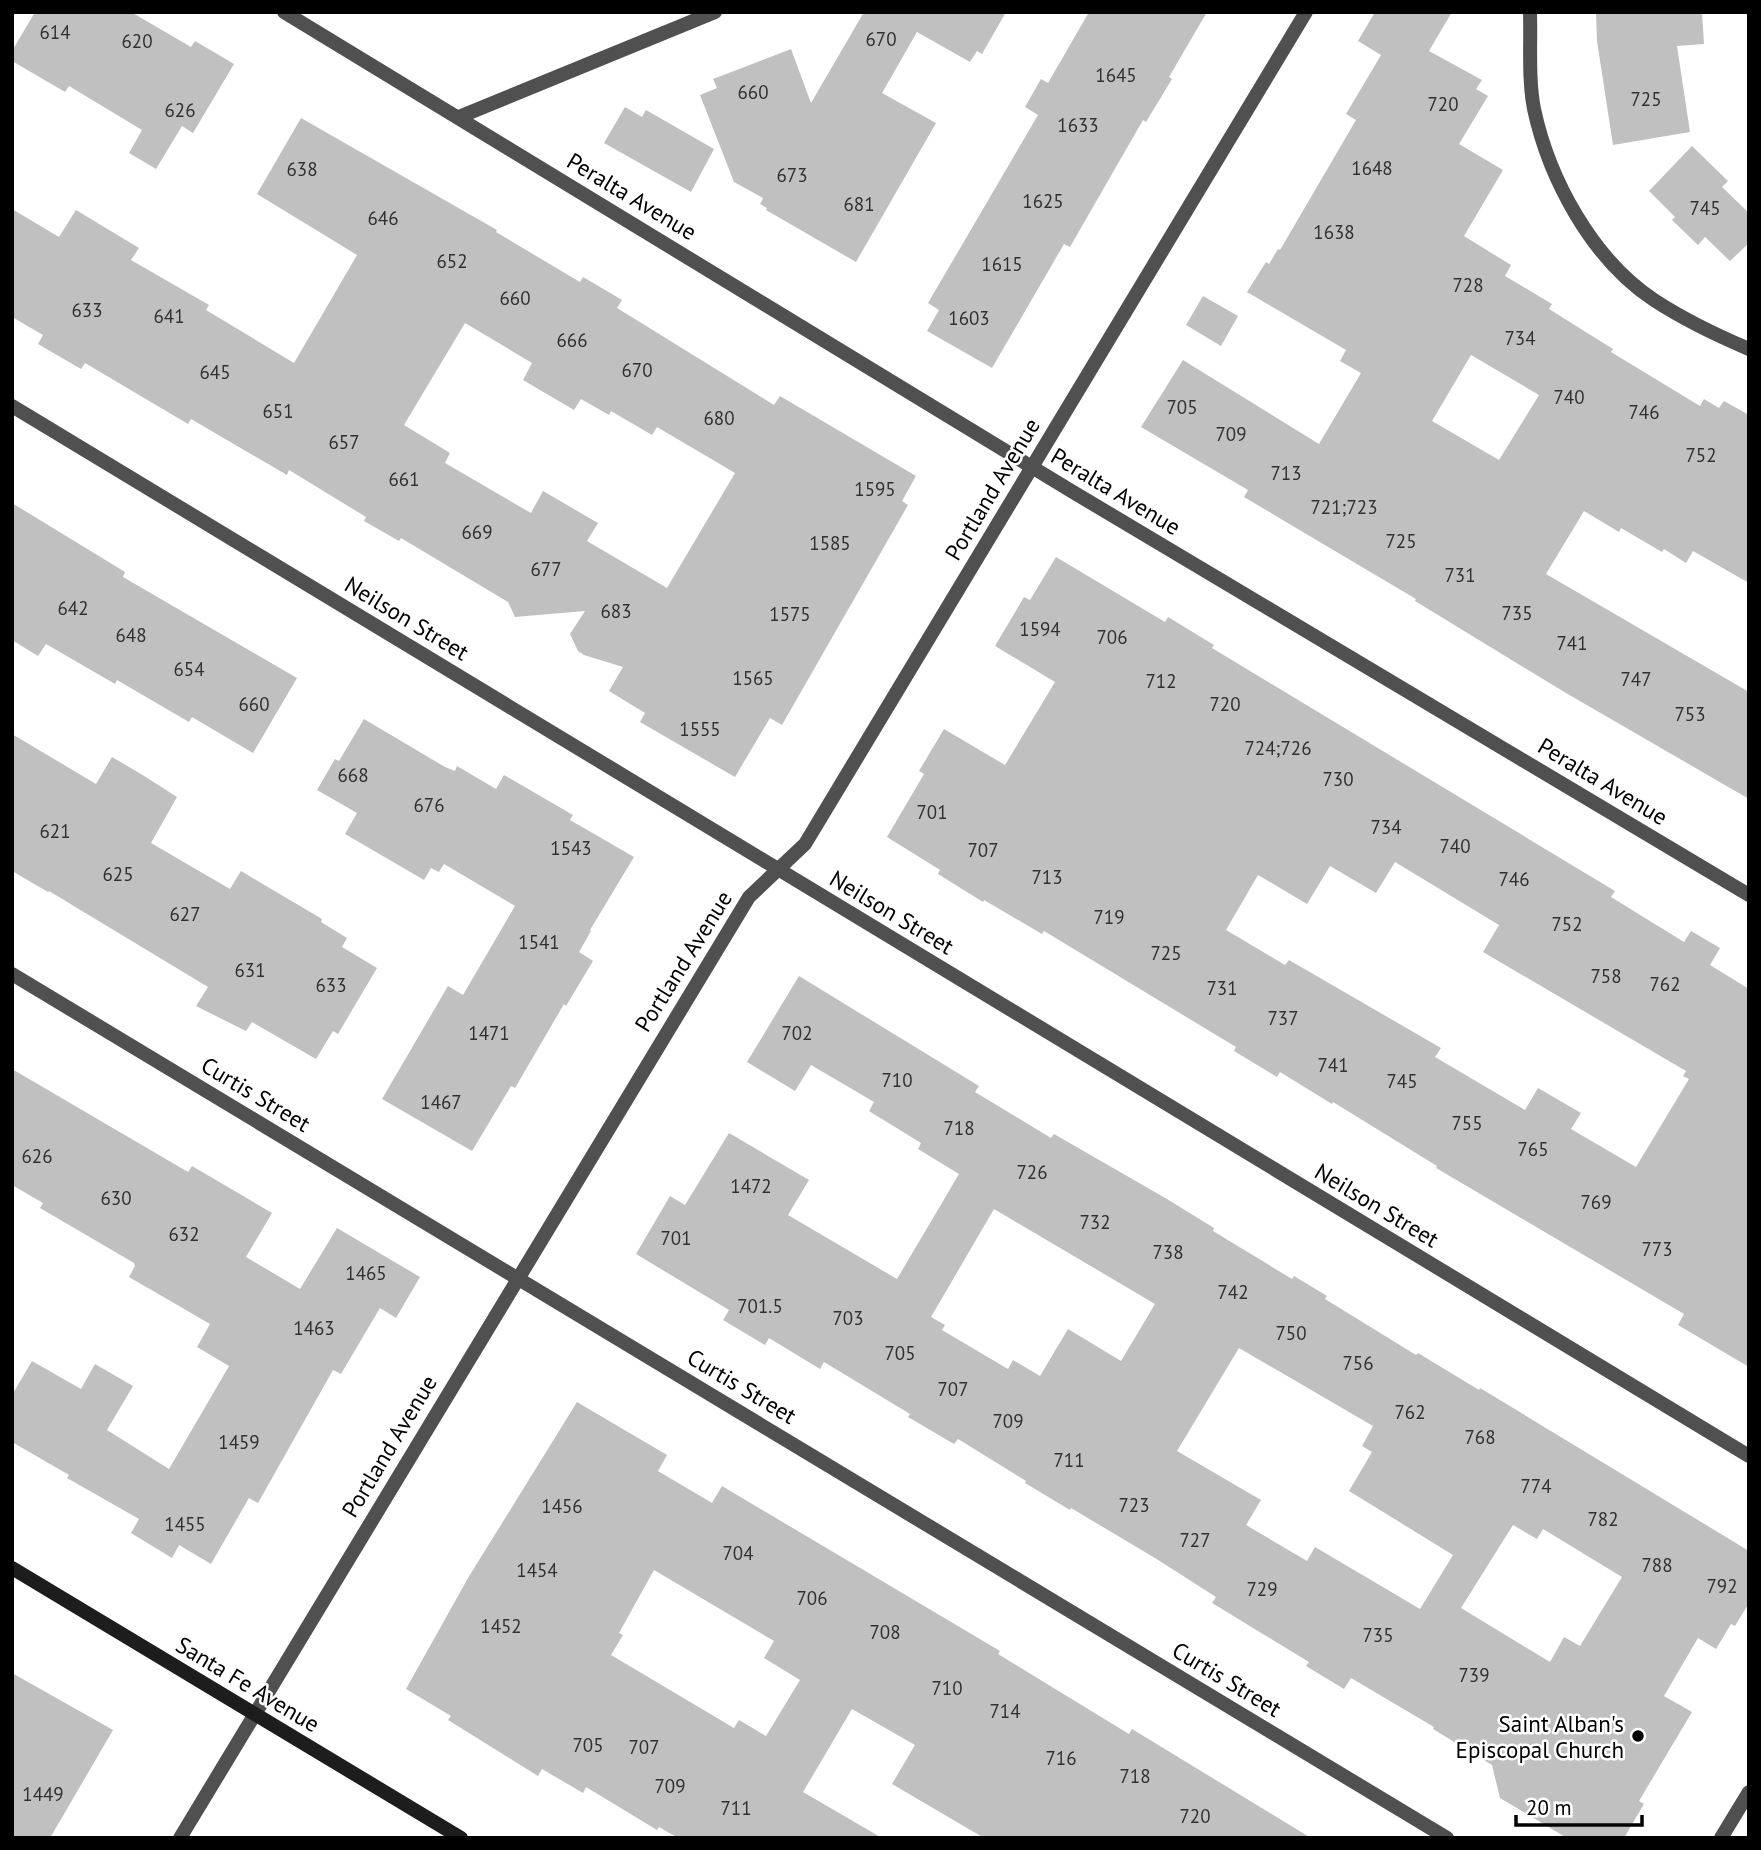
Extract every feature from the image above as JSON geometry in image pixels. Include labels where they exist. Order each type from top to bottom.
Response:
[{"type":"street","name":"Peralta Avenue","points":[[284,12],[1032,467],[1749,895]]},
{"type":"street","points":[[459,117],[715,12]]},
{"type":"street","name":"Portland Avenue","points":[[180,1838],[748,897],[805,844],[1306,12]]},
{"type":"street","points":[[1530,12],[1534,106],[1547,153],[1572,209],[1593,241],[1652,299],[1749,349]]},
{"type":"street","name":"Neilson Street","points":[[12,407],[1749,1456]]},
{"type":"street","name":"Curtis Street","points":[[12,974],[1447,1838]]},
{"type":"street","name":"Santa Fe Avenue","points":[[12,1568],[461,1838]]},
{"type":"street","points":[[1721,1838],[1749,1792]]},
{"type":"building","points":[[35,12],[131,12],[191,47],[195,41],[234,64],[193,133],[182,126],[156,169],[129,153],[142,130],[69,86],[65,92],[12,61],[12,51]]},
{"type":"building","points":[[864,12],[1006,12],[982,54],[977,51],[970,62],[917,32],[882,93],[936,123],[856,262],[766,210],[767,208],[760,204],[763,198],[734,182],[700,95],[717,88],[713,79],[791,49],[811,103]]},
{"type":"building","points":[[1089,12],[1207,12],[1169,77],[1172,79],[1146,122],[1143,120],[1070,247],[1064,244],[992,368],[927,331],[939,310],[928,303],[1038,115],[1025,107],[1041,79],[1048,83]]},
{"type":"building","points":[[1375,12],[1452,12],[1429,51],[1482,80],[1476,89],[1488,96],[1459,144],[1503,170],[1464,236],[1511,265],[1505,276],[1552,304],[1549,309],[1613,349],[1611,352],[1700,406],[1704,399],[1719,408],[1724,401],[1749,415],[1749,583],[1693,551],[1686,563],[1621,528],[1619,532],[1584,511],[1546,574],[1749,692],[1749,799],[1566,693],[1415,601],[1416,599],[1244,497],[1248,490],[1141,427],[1183,360],[1319,444],[1361,373],[1340,361],[1346,350],[1247,292],[1266,262],[1269,264],[1278,249],[1280,250],[1356,120],[1346,114],[1381,55],[1358,41]],"holes":[[[1471,355],[1539,395],[1499,460],[1432,421]]]},
{"type":"building","points":[[1596,12],[1702,12],[1704,44],[1677,46],[1690,132],[1613,145],[1597,41]]},
{"type":"building","points":[[625,107],[642,117],[646,110],[714,149],[691,192],[604,143]]},
{"type":"building","points":[[301,118],[497,230],[496,232],[580,282],[583,277],[622,300],[617,308],[774,405],[780,396],[916,476],[902,501],[908,505],[782,725],[770,718],[735,777],[640,722],[645,713],[609,691],[623,667],[584,655],[578,651],[570,634],[585,611],[515,617],[508,602],[401,538],[399,541],[364,521],[366,517],[289,470],[287,475],[191,419],[188,424],[85,363],[81,369],[38,344],[43,335],[12,317],[12,209],[59,237],[76,210],[139,248],[131,260],[209,305],[206,310],[294,363],[357,255],[257,194]],"holes":[[[465,323],[532,363],[523,380],[574,410],[581,399],[609,415],[611,411],[652,435],[657,427],[735,473],[667,588],[587,541],[598,523],[543,491],[531,513],[445,463],[450,453],[404,425]]]},
{"type":"building","points":[[1692,146],[1728,181],[1722,187],[1749,213],[1749,243],[1730,261],[1705,237],[1698,245],[1672,220],[1675,217],[1649,191]]},
{"type":"building","points":[[1203,296],[1238,316],[1221,346],[1186,325]]},
{"type":"building","points":[[12,503],[125,572],[123,577],[297,678],[253,753],[192,717],[189,722],[117,680],[115,684],[46,644],[38,656],[12,640]]},
{"type":"building","points":[[1056,557],[1165,622],[1168,617],[1214,645],[1212,648],[1615,891],[1611,897],[1684,942],[1691,931],[1720,948],[1710,965],[1749,989],[1749,1367],[1678,1325],[1684,1314],[1436,1168],[1437,1166],[1333,1102],[1332,1104],[1280,1072],[1277,1077],[1234,1051],[1236,1047],[1044,931],[1042,934],[984,900],[983,902],[938,874],[940,870],[887,837],[924,774],[919,771],[944,729],[1005,765],[1055,682],[995,646],[1024,597],[1030,600]],"holes":[[[1395,862],[1499,925],[1483,952],[1686,1071],[1683,1076],[1689,1079],[1636,1167],[1571,1129],[1581,1113],[1538,1088],[1525,1110],[1435,1057],[1441,1048],[1289,960],[1285,965],[1226,930],[1258,875],[1307,904],[1330,866],[1376,893]]]},
{"type":"building","points":[[364,719],[445,767],[455,771],[457,766],[496,789],[504,775],[573,815],[570,820],[634,857],[579,952],[593,961],[566,1006],[564,1004],[515,1088],[511,1086],[472,1151],[382,1099],[448,986],[463,995],[515,906],[444,864],[439,872],[431,868],[424,880],[345,834],[357,813],[317,790],[335,759],[339,761]]},
{"type":"building","points":[[12,734],[96,784],[112,757],[177,797],[151,843],[230,889],[241,871],[322,919],[321,922],[347,938],[342,947],[377,968],[338,1034],[333,1031],[316,1059],[252,1022],[246,1031],[196,1006],[208,987],[12,871]]},
{"type":"building","points":[[799,976],[979,1086],[975,1092],[1051,1138],[1054,1134],[1167,1199],[1214,1228],[1213,1231],[1292,1279],[1294,1276],[1327,1296],[1325,1299],[1416,1355],[1418,1353],[1479,1390],[1480,1388],[1749,1551],[1749,1603],[1735,1626],[1731,1624],[1716,1649],[1698,1638],[1664,1696],[1692,1712],[1639,1801],[1644,1804],[1624,1838],[1567,1838],[1500,1798],[1492,1765],[1433,1729],[1434,1727],[1351,1678],[1344,1689],[1306,1666],[1309,1662],[1212,1603],[1216,1597],[1155,1558],[1025,1483],[1026,1481],[958,1439],[954,1444],[908,1417],[910,1414],[824,1362],[820,1369],[769,1338],[765,1345],[723,1320],[729,1310],[636,1254],[670,1196],[685,1205],[729,1133],[809,1180],[788,1215],[897,1279],[959,1174],[918,1149],[921,1143],[869,1111],[874,1102],[811,1065],[795,1091],[747,1062]],"holes":[[[994,1209],[1155,1304],[1121,1361],[1068,1329],[1040,1376],[1013,1360],[1008,1369],[942,1330],[945,1325],[931,1317]],[[1239,1348],[1373,1426],[1362,1446],[1372,1452],[1349,1491],[1453,1555],[1420,1609],[1315,1547],[1307,1561],[1246,1525],[1261,1500],[1177,1451]],[[1513,1525],[1537,1539],[1543,1529],[1622,1577],[1580,1646],[1564,1637],[1550,1662],[1461,1608]]]},
{"type":"building","points":[[12,1069],[188,1172],[192,1166],[272,1213],[246,1257],[300,1289],[337,1228],[420,1277],[396,1318],[380,1308],[341,1374],[333,1370],[258,1503],[249,1498],[211,1564],[179,1545],[172,1558],[131,1533],[139,1519],[67,1478],[69,1475],[12,1442],[12,1395],[32,1361],[81,1389],[95,1364],[133,1386],[107,1430],[169,1469],[229,1366],[197,1347],[210,1324],[129,1277],[134,1263],[40,1208],[43,1203],[12,1185]]},
{"type":"building","points":[[577,1402],[667,1455],[658,1471],[712,1503],[722,1486],[1000,1651],[998,1654],[1129,1734],[1132,1729],[1311,1838],[984,1838],[892,1784],[915,1745],[852,1709],[803,1792],[882,1838],[678,1838],[659,1827],[657,1830],[586,1787],[583,1793],[542,1769],[538,1776],[448,1720],[451,1716],[406,1689],[468,1578]],"holes":[[[654,1570],[774,1641],[764,1658],[800,1680],[766,1736],[739,1720],[734,1728],[611,1655],[623,1635],[619,1633]]]},
{"type":"building","points":[[12,1673],[113,1730],[50,1838],[12,1838]]},
{"type":"place","name":"Saint Alban's Episcopal Church","points":[[1638,1736]]}]
